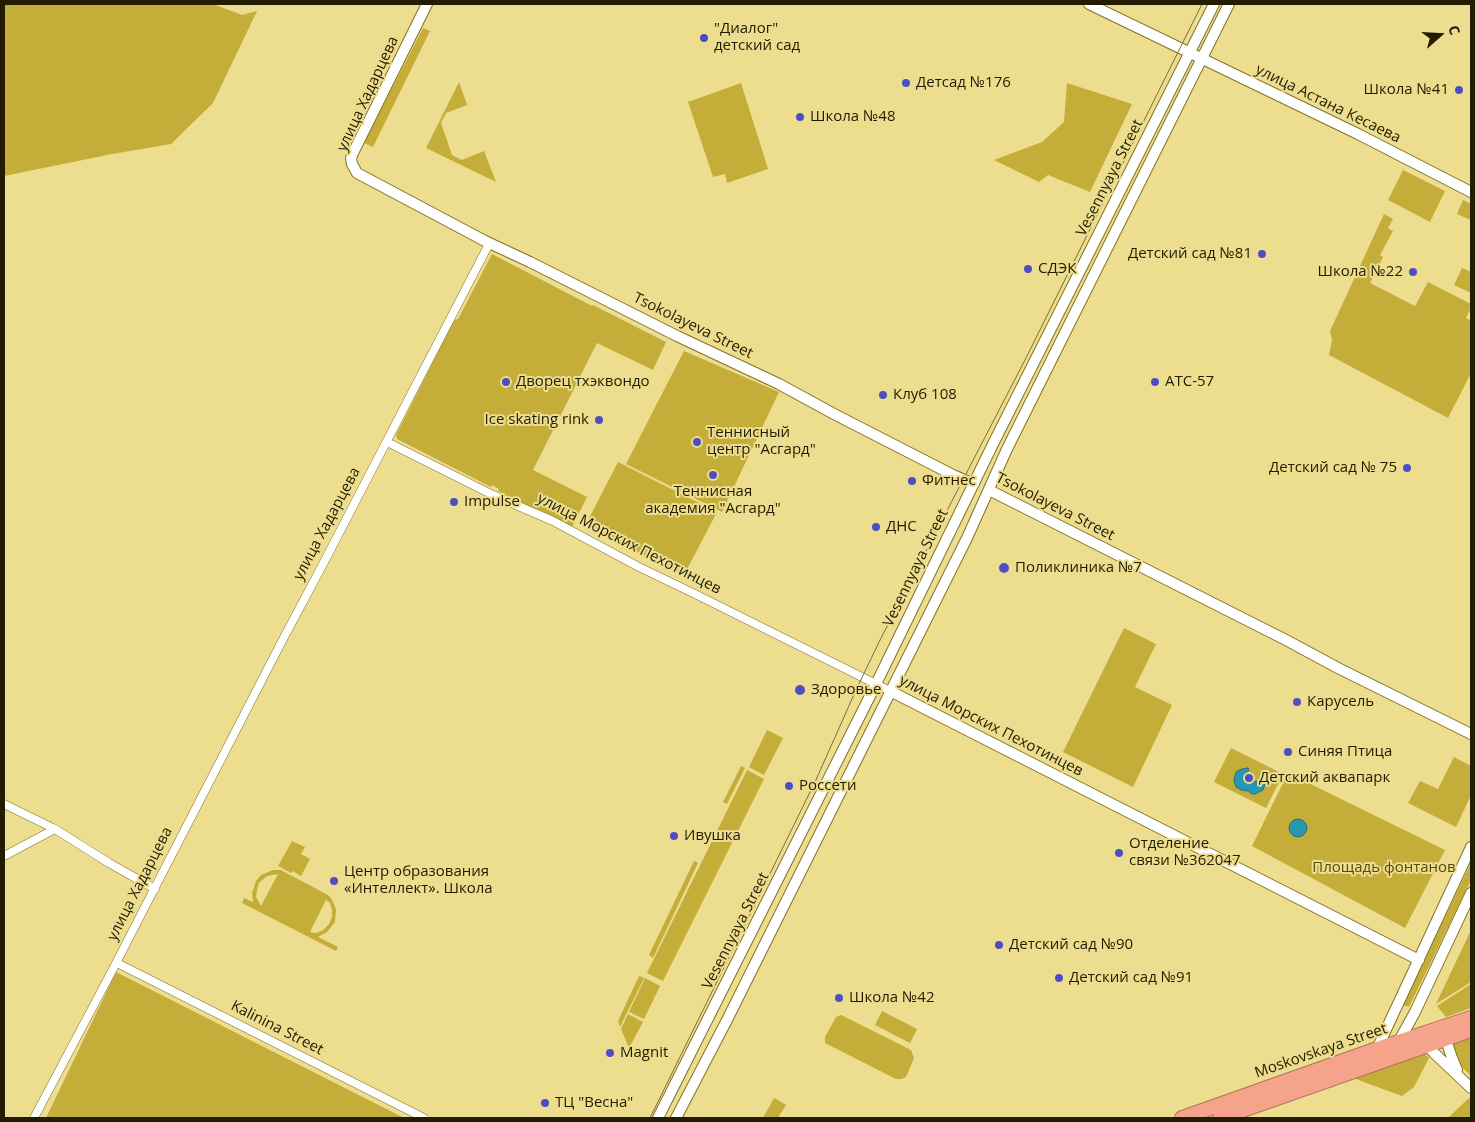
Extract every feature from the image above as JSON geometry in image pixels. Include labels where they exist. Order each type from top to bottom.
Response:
[{"type":"highway","name":"Moskovskaya Street","points":[[1220,1118],[1433,1036],[1471,1018]]},
{"type":"highway","name":"Moskovskaya Street","points":[[1433,1036],[1471,1030]]},
{"type":"highway","name":"Moskovskaya Street","points":[[1182,1118],[1377,1049],[1401,1048]]},
{"type":"street","name":"улица Хадарцева","points":[[34,1118],[117,963],[489,244],[362,176],[357,173],[352,164],[351,158],[353,153],[427,4]]},
{"type":"street","name":"улица Астана Кесаева","points":[[1089,4],[1358,134],[1471,192]]},
{"type":"street","name":"Vesennyaya Street","points":[[658,1118],[1214,4]]},
{"type":"street","name":"Vesennyaya Street","points":[[676,1118],[728,1018],[989,490],[1007,448],[1229,4]]},
{"type":"street","name":"Tsokolayeva Street","points":[[489,244],[530,262],[677,336],[779,384],[953,475],[989,490],[1471,734]]},
{"type":"street","name":"улица Морских Пехотинцев","points":[[386,442],[552,522],[639,568],[890,691],[1419,960]]},
{"type":"street","points":[[4,804],[55,829],[155,889]]},
{"type":"street","points":[[4,856],[55,829]]},
{"type":"street","points":[[1377,1049],[1471,847]]},
{"type":"street","points":[[1401,1048],[1413,1014],[1471,893]]},
{"type":"street","name":"Kalinina Street","points":[[117,963],[424,1118]]},
{"type":"street","points":[[1397,1006],[1413,1014],[1415,1022],[1420,1028],[1433,1036],[1452,1058],[1461,1078]]},
{"type":"street","points":[[1433,1036],[1461,1078],[1471,1088]]},
{"type":"green space","points":[[4,4],[213,4],[242,15],[257,11],[213,103],[171,144],[4,176]]},
{"type":"green space","points":[[423,28],[430,31],[373,147],[364,143]]},
{"type":"green space","points":[[459,82],[467,105],[446,113],[441,123],[452,155],[462,160],[484,151],[496,182],[426,148]]},
{"type":"green space","points":[[741,83],[768,169],[727,183],[725,174],[713,177],[688,102]]},
{"type":"green space","points":[[1067,83],[1132,104],[1090,192],[1048,175],[1039,182],[994,160],[1042,142],[1064,122]]},
{"type":"green space","points":[[1403,170],[1445,191],[1430,222],[1388,200]]},
{"type":"green space","points":[[1463,200],[1471,204],[1471,220],[1457,214]]},
{"type":"green space","points":[[1384,214],[1393,219],[1388,228],[1393,231],[1380,255],[1383,257],[1370,283],[1415,306],[1428,282],[1471,304],[1466,318],[1471,321],[1471,373],[1448,418],[1329,355],[1332,340],[1330,331]]},
{"type":"green space","points":[[492,254],[666,342],[653,370],[597,343],[533,470],[587,497],[572,527],[498,491],[499,489],[492,485],[491,487],[397,439],[396,435],[454,320],[458,319]]},
{"type":"green space","points":[[1462,268],[1471,272],[1471,293],[1454,285]]},
{"type":"green space","name":"Теннисный центр \"Асгард\"","points":[[684,351],[779,392],[722,512],[626,464]]},
{"type":"green space","points":[[618,462],[717,512],[684,575],[585,526]]},
{"type":"green space","points":[[1124,628],[1156,644],[1135,687],[1172,705],[1133,787],[1063,752]]},
{"type":"green space","points":[[767,730],[783,738],[764,775],[749,767]]},
{"type":"green space","name":"Детский аквапарк","points":[[1231,748],[1283,774],[1266,808],[1214,782]]},
{"type":"green space","points":[[1454,757],[1471,766],[1471,795],[1456,827],[1408,803],[1420,781],[1438,789]]},
{"type":"green space","points":[[741,766],[745,768],[727,804],[723,802]]},
{"type":"green space","points":[[747,770],[764,779],[663,981],[647,973]]},
{"type":"green space","name":"Площадь фонтанов","points":[[1288,773],[1445,850],[1405,928],[1252,846]]},
{"type":"green space","points":[[292,841],[305,847],[301,854],[310,859],[301,876],[278,866]]},
{"type":"green space","points":[[694,861],[698,863],[653,958],[649,955]]},
{"type":"green space","points":[[1471,863],[1471,880],[1409,1007],[1403,1005]]},
{"type":"green space","points":[[273,870],[281,870],[331,898],[336,909],[335,922],[327,932],[318,937],[338,947],[336,951],[242,903],[244,898],[253,902],[252,893],[256,881],[261,875]],"holes":[[[278,874],[261,906],[256,897],[259,883],[267,876]],[[326,900],[330,903],[332,910],[329,924],[322,931],[310,932]]]},
{"type":"green space","points":[[1471,930],[1471,982],[1436,1004]]},
{"type":"green space","points":[[116,972],[404,1118],[46,1118]]},
{"type":"green space","points":[[639,976],[644,978],[620,1027],[618,1021]]},
{"type":"green space","points":[[645,978],[660,986],[644,1019],[629,1012]]},
{"type":"green space","points":[[1471,984],[1471,1008],[1446,1017],[1437,1006]]},
{"type":"green space","points":[[882,1011],[917,1029],[910,1043],[875,1025]]},
{"type":"green space","points":[[628,1014],[643,1022],[629,1048],[621,1029]]},
{"type":"green space","points":[[841,1015],[911,1050],[914,1058],[906,1077],[896,1079],[825,1043],[825,1037],[836,1017]]},
{"type":"green space","points":[[1471,1037],[1471,1076],[1461,1066],[1455,1055],[1453,1044]]},
{"type":"green space","points":[[1422,1051],[1429,1058],[1414,1087],[1402,1096],[1350,1077]]},
{"type":"green space","points":[[774,1098],[786,1105],[778,1118],[763,1118]]},
{"type":"green space","points":[[1469,1098],[1471,1100],[1471,1118],[1448,1118]]},
{"type":"water","points":[[1248,768],[1249,770],[1245,775],[1247,780],[1253,782],[1263,780],[1265,784],[1263,790],[1255,794],[1236,787],[1234,781],[1237,771]]},
{"type":"water","points":[[1298,819],[1304,822],[1307,828],[1304,834],[1298,837],[1292,834],[1289,828],[1292,822]]},
{"type":"tram line","points":[[650,1118],[815,782],[880,640],[1026,358],[1202,4]]},
{"type":"place","name":"\"Диалог\" детский сад","points":[[704,38]]},
{"type":"place","name":"Детсад №176","points":[[906,83]]},
{"type":"place","name":"Школа №41","points":[[1459,90]]},
{"type":"place","name":"Школа №48","points":[[800,117]]},
{"type":"place","name":"Детский сад №81","points":[[1262,254]]},
{"type":"place","name":"СДЭК","points":[[1028,269]]},
{"type":"place","name":"Школа №22","points":[[1413,272]]},
{"type":"place","name":"Дворец тхэквондо","points":[[506,382]]},
{"type":"place","name":"АТС-57","points":[[1155,382]]},
{"type":"place","name":"Клуб 108","points":[[883,395]]},
{"type":"place","name":"Ice skating rink","points":[[599,420]]},
{"type":"place","name":"Теннисный центр \"Асгард\"","points":[[697,442]]},
{"type":"place","name":"Детский сад № 75","points":[[1407,468]]},
{"type":"place","name":"Теннисная академия \"Асгард\"","points":[[713,475]]},
{"type":"place","name":"Фитнес","points":[[912,481]]},
{"type":"place","name":"Impulse","points":[[454,502]]},
{"type":"place","name":"ДНС","points":[[876,527]]},
{"type":"place","name":"Поликлиника №7","points":[[1004,568]]},
{"type":"place","name":"Здоровье","points":[[800,690]]},
{"type":"place","name":"Карусель","points":[[1297,702]]},
{"type":"place","name":"Синяя Птица","points":[[1288,752]]},
{"type":"place","name":"Детский аквапарк","points":[[1249,778]]},
{"type":"place","name":"Россети","points":[[789,786]]},
{"type":"place","name":"Ивушка","points":[[674,836]]},
{"type":"place","name":"Отделение связи №362047","points":[[1119,853]]},
{"type":"place","name":"Центр образования «Интеллект». Школа","points":[[334,881]]},
{"type":"place","name":"Детский сад №90","points":[[999,945]]},
{"type":"place","name":"Детский сад №91","points":[[1059,978]]},
{"type":"place","name":"Школа №42","points":[[839,998]]},
{"type":"place","name":"Magnit","points":[[610,1053]]},
{"type":"place","name":"ТЦ \"Весна\"","points":[[545,1103]]}]
